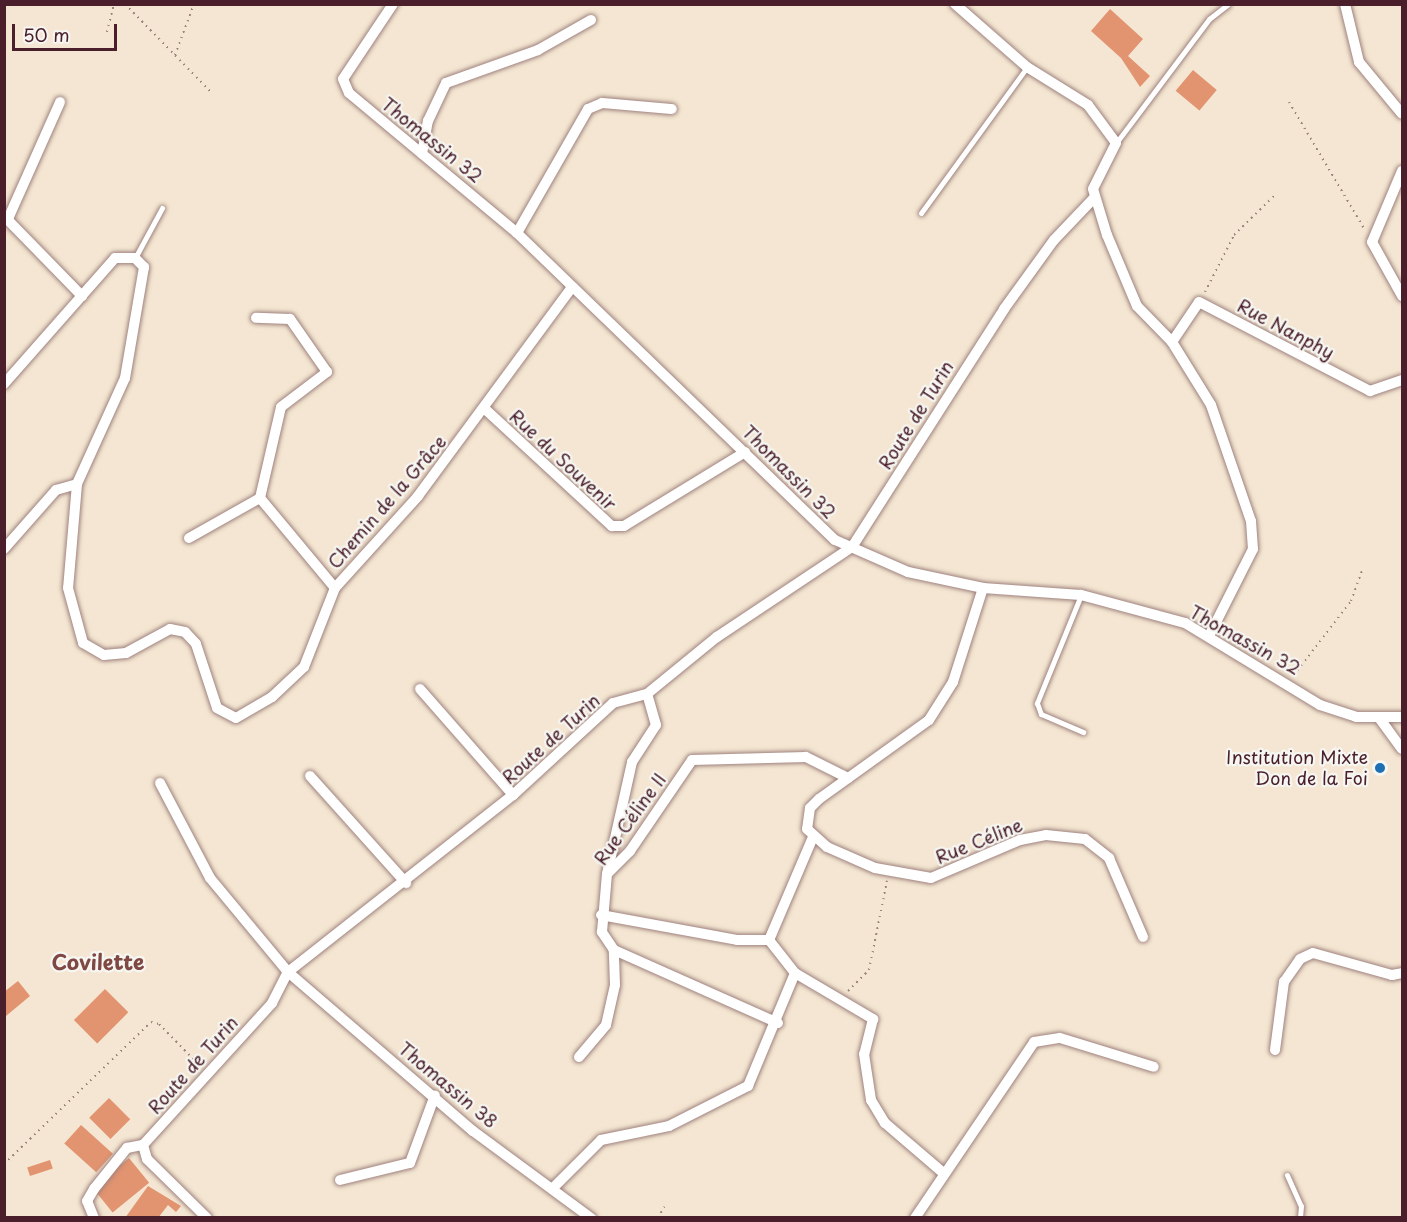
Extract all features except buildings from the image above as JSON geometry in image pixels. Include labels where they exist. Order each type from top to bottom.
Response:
[{"type":"street","name":"Thomassin 32","points":[[393,4],[343,79],[349,93],[517,233],[745,452],[806,516],[852,547],[908,572],[983,588],[1081,595],[1185,623],[1290,682],[1320,705],[1380,719],[1402,717]]},
{"type":"street","points":[[955,4],[1027,67],[1088,105],[1116,143],[1094,189],[1095,197],[1137,306],[1172,342],[1210,405],[1251,521],[1253,549],[1209,636]]},
{"type":"street","points":[[1345,4],[1359,62],[1402,114]]},
{"type":"street","points":[[422,154],[430,113],[446,83],[538,50],[591,20]]},
{"type":"street","points":[[60,102],[6,217],[82,296]]},
{"type":"street","points":[[517,233],[588,109],[602,103],[672,109]]},
{"type":"street","points":[[1402,171],[1372,242],[1402,296]]},
{"type":"street","name":"Route de Turin","points":[[94,1218],[87,1201],[94,1189],[128,1148],[143,1145],[272,1003],[288,972],[406,883],[513,795],[613,703],[647,694],[717,637],[852,547],[1011,301],[1054,240],[1095,197]]},
{"type":"street","points":[[4,384],[115,258],[135,258],[144,267],[145,281],[125,378],[77,484],[56,490],[4,549]]},
{"type":"street","name":"Chemin de la Grâce","points":[[77,484],[68,588],[83,643],[104,655],[126,653],[170,629],[185,632],[196,644],[224,716],[236,718],[272,697],[304,667],[334,588],[418,496],[485,409],[572,287]]},
{"type":"street","points":[[1172,342],[1199,302]]},
{"type":"street","name":"Rue Nanphy","points":[[1199,302],[1370,391],[1402,380]]},
{"type":"street","points":[[189,538],[260,498],[281,407],[327,372],[290,319],[256,318]]},
{"type":"street","name":"Rue du Souvenir","points":[[485,409],[612,526],[624,526],[745,452]]},
{"type":"street","points":[[260,498],[334,588]]},
{"type":"street","points":[[770,940],[813,837],[807,829],[810,808],[928,720],[953,682],[983,588]]},
{"type":"street","points":[[420,689],[513,795]]},
{"type":"street","points":[[607,874],[632,762],[656,725],[647,694]]},
{"type":"street","points":[[1380,719],[1402,749]]},
{"type":"street","name":"Rue Céline II","points":[[614,950],[602,932],[601,915],[607,874],[630,851],[692,760],[806,757],[848,778]]},
{"type":"street","points":[[310,776],[406,883]]},
{"type":"street","name":"Thomassin 38","points":[[160,783],[210,878],[288,972],[435,1095],[474,1131],[591,1218]]},
{"type":"street","name":"Rue Céline","points":[[813,837],[889,873],[931,878],[1020,840],[1046,834],[1086,839],[1109,858],[1143,937]]},
{"type":"street","points":[[601,915],[715,937],[770,940],[795,973],[873,1019],[864,1054],[871,1100],[885,1123],[941,1171]]},
{"type":"street","points":[[579,1057],[606,1025],[615,985],[614,950],[778,1023]]},
{"type":"street","points":[[1275,1050],[1284,982],[1300,959],[1313,953],[1392,975],[1402,973]]},
{"type":"street","points":[[553,1188],[601,1140],[669,1126],[748,1086],[778,1023],[795,973]]},
{"type":"street","points":[[915,1218],[941,1171],[1026,1050],[1041,1038],[1060,1038],[1154,1067]]},
{"type":"street","points":[[340,1180],[410,1163],[435,1095]]},
{"type":"street","points":[[143,1145],[147,1159],[207,1218]]},
{"type":"lane","points":[[1116,143],[1209,19],[1228,4]]},
{"type":"lane","points":[[921,213],[1027,67]]},
{"type":"lane","points":[[135,258],[162,208]]},
{"type":"lane","points":[[1081,595],[1037,704],[1041,714],[1083,732]]},
{"type":"lane","points":[[1287,1175],[1301,1206],[1300,1218]]},
{"type":"path","points":[[107,32],[114,4]]},
{"type":"path","points":[[125,4],[211,92]]},
{"type":"path","points":[[174,55],[194,4]]},
{"type":"path","points":[[1289,102],[1372,242]]},
{"type":"path","points":[[1199,302],[1234,236],[1274,196]]},
{"type":"path","points":[[1290,682],[1351,601],[1362,570]]},
{"type":"path","points":[[839,999],[869,970],[889,873]]},
{"type":"path","points":[[4,1164],[151,1022],[159,1024],[207,1074]]},
{"type":"path","points":[[658,1218],[664,1208]]},
{"type":"place","name":"Institution Mixte Don de la Foi","points":[[1380,768]]},
{"type":"district","name":"Covilette","points":[[98,961]]}]
